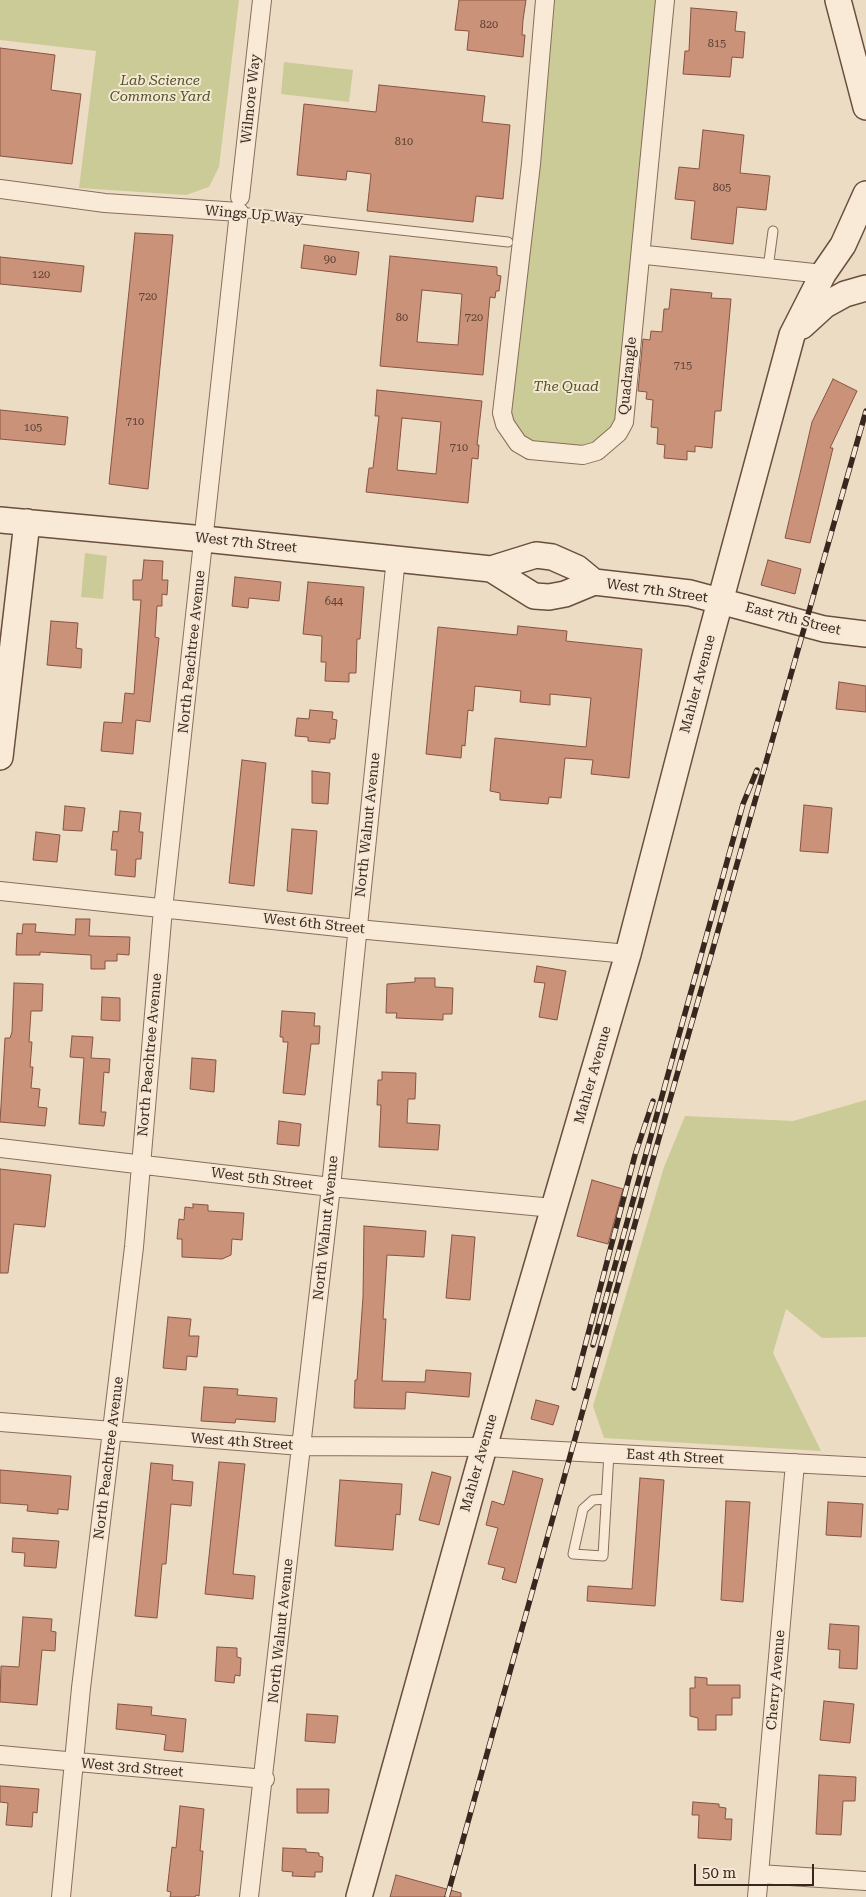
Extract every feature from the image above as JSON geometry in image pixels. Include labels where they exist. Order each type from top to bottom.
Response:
[{"type":"street","name":"Wilmore Way","points":[[239,205],[262,0]]},
{"type":"street","name":"Quadrangle","points":[[545,0],[531,164],[502,413],[505,424],[518,443],[530,450],[583,455],[597,451],[618,433],[624,422],[665,0]]},
{"type":"street","points":[[838,0],[866,108]]},
{"type":"street","name":"Wings Up Way","points":[[0,189],[105,203],[239,205]]},
{"type":"street","name":"Mahler Avenue","points":[[359,1897],[484,1447],[628,954],[792,335],[823,274],[843,245],[866,194]]},
{"type":"street","name":"North Peachtree Avenue","points":[[61,1897],[73,1763],[134,1247],[164,909],[239,205]]},
{"type":"street","points":[[646,255],[823,274]]},
{"type":"street","points":[[792,335],[826,305],[859,289]]},
{"type":"street","name":"West 7th Street","points":[[0,520],[396,558],[491,569],[536,555],[552,557],[577,568],[594,582]]},
{"type":"street","points":[[0,757],[27,522]]},
{"type":"street","name":"North Walnut Avenue","points":[[249,1897],[331,1187],[396,558]]},
{"type":"street","name":"West 7th Street","points":[[491,569],[534,596],[549,597],[564,594],[594,582],[690,593],[721,601]]},
{"type":"street","name":"East 7th Street","points":[[721,601],[824,630],[866,634]]},
{"type":"street","name":"West 6th Street","points":[[0,891],[357,929],[628,954]]},
{"type":"street","name":"West 5th Street","points":[[0,1148],[331,1187],[553,1208]]},
{"type":"street","name":"West 4th Street","points":[[0,1422],[301,1446],[484,1447]]},
{"type":"street","name":"East 4th Street","points":[[484,1447],[866,1467]]},
{"type":"street","name":"Cherry Avenue","points":[[757,1897],[795,1463]]},
{"type":"street","name":"West 3rd Street","points":[[0,1755],[264,1779]]},
{"type":"street","points":[[759,1874],[866,1881]]},
{"type":"lane","name":"Wings Up Way","points":[[239,205],[508,242]]},
{"type":"lane","points":[[768,268],[773,231]]},
{"type":"lane","points":[[606,1499],[593,1500],[583,1509],[573,1554],[603,1556],[609,1453]]},
{"type":"green space","name":"Lab Science Commons Yard","points":[[0,0],[239,0],[219,167],[209,187],[186,195],[79,188],[96,51],[0,40]]},
{"type":"green space","name":"The Quad","points":[[544,0],[665,0],[624,422],[597,451],[530,450],[505,424]]},
{"type":"green space","points":[[284,62],[353,70],[349,102],[281,94]]},
{"type":"green space","points":[[85,553],[107,556],[103,599],[81,597]]},
{"type":"green space","points":[[866,1100],[866,1337],[822,1338],[786,1309],[773,1353],[821,1451],[604,1438],[593,1406],[664,1167],[685,1116],[793,1121]]},
{"type":"building","points":[[459,0],[526,0],[522,35],[525,35],[523,57],[467,50],[469,31],[455,30]]},
{"type":"building","points":[[691,8],[737,12],[735,31],[745,32],[743,58],[732,57],[730,77],[683,74],[685,51],[689,51]]},
{"type":"building","points":[[0,48],[55,55],[51,90],[81,94],[72,164],[0,156]]},
{"type":"building","points":[[379,85],[485,96],[482,122],[510,125],[503,199],[476,196],[473,222],[367,211],[371,174],[347,171],[346,180],[297,175],[304,104],[376,112]]},
{"type":"building","points":[[703,130],[744,135],[740,173],[770,176],[766,210],[737,207],[733,244],[691,239],[695,201],[675,199],[679,167],[699,169]]},
{"type":"building","points":[[135,233],[173,235],[148,489],[109,484]]},
{"type":"building","points":[[304,245],[359,252],[356,275],[301,268]]},
{"type":"building","points":[[390,256],[497,267],[497,275],[501,276],[499,291],[496,291],[495,298],[490,297],[483,375],[380,366]],"holes":[[[422,290],[462,294],[458,345],[417,342]]]},
{"type":"building","points":[[0,257],[84,266],[81,292],[0,284]]},
{"type":"building","points":[[671,289],[712,293],[711,298],[731,299],[721,411],[715,411],[712,448],[695,446],[695,452],[687,451],[687,460],[664,458],[665,445],[657,444],[658,428],[651,427],[653,400],[646,399],[647,392],[638,391],[643,339],[650,340],[651,331],[662,332],[664,309],[669,309]]},
{"type":"building","points":[[833,379],[857,391],[830,448],[833,448],[810,543],[785,538],[812,422]]},
{"type":"building","points":[[377,390],[482,401],[477,445],[479,445],[478,459],[472,458],[468,503],[366,492],[369,468],[373,468],[379,416],[375,416]],"holes":[[[402,418],[441,422],[436,474],[397,470]]]},
{"type":"building","points":[[0,410],[68,417],[65,445],[0,439]]},
{"type":"building","points":[[144,560],[163,561],[162,580],[168,580],[167,595],[162,594],[162,606],[157,606],[155,637],[159,638],[150,722],[136,720],[133,754],[101,751],[104,722],[122,723],[125,693],[134,694],[141,600],[133,600],[133,580],[142,580]]},
{"type":"building","points":[[768,560],[801,569],[795,594],[761,585]]},
{"type":"building","points":[[235,577],[281,582],[279,601],[249,598],[248,608],[232,606]]},
{"type":"building","points":[[308,582],[364,587],[360,639],[357,639],[356,673],[349,673],[349,682],[325,681],[326,662],[321,662],[322,636],[303,634]]},
{"type":"building","points":[[51,621],[78,623],[76,648],[82,649],[81,668],[47,665]]},
{"type":"building","points":[[518,626],[567,631],[566,641],[642,649],[629,778],[591,774],[593,760],[565,758],[561,798],[549,797],[548,804],[500,800],[500,793],[490,791],[495,738],[586,747],[591,698],[550,694],[550,705],[520,702],[521,691],[475,686],[473,711],[468,710],[465,746],[462,745],[461,758],[426,754],[438,627],[517,635]]},
{"type":"building","points":[[839,682],[866,686],[866,712],[836,709]]},
{"type":"building","points":[[310,710],[333,712],[332,719],[337,720],[335,739],[330,739],[330,743],[308,741],[308,737],[295,736],[297,718],[309,719]]},
{"type":"building","points":[[242,760],[266,763],[254,886],[229,883]]},
{"type":"building","points":[[312,771],[330,773],[328,804],[312,803]]},
{"type":"building","points":[[804,805],[832,808],[828,853],[800,851]]},
{"type":"building","points":[[65,806],[85,808],[82,831],[63,830]]},
{"type":"building","points":[[120,811],[141,813],[139,832],[143,832],[141,859],[136,859],[135,877],[115,875],[117,850],[111,850],[113,831],[118,832]]},
{"type":"building","points":[[292,829],[317,831],[312,894],[287,891]]},
{"type":"building","points":[[36,832],[60,835],[57,862],[33,860]]},
{"type":"building","points":[[76,919],[90,919],[89,936],[130,937],[129,955],[117,954],[117,961],[105,961],[105,969],[91,969],[91,955],[40,952],[40,955],[16,955],[17,933],[22,934],[23,924],[36,924],[35,932],[75,935]]},
{"type":"building","points":[[537,966],[566,971],[557,1020],[539,1017],[545,983],[534,982]]},
{"type":"building","points":[[415,978],[435,978],[435,987],[453,988],[452,1014],[443,1014],[443,1020],[396,1018],[397,1013],[386,1013],[387,984],[415,982]]},
{"type":"building","points":[[14,983],[43,984],[42,1011],[31,1011],[29,1042],[32,1042],[30,1067],[33,1067],[31,1088],[40,1089],[38,1107],[47,1108],[45,1126],[0,1122],[5,1038],[10,1038],[12,1032]]},
{"type":"building","points":[[102,997],[120,998],[120,1021],[101,1020]]},
{"type":"building","points":[[282,1011],[315,1013],[314,1026],[320,1026],[319,1044],[311,1044],[305,1095],[283,1093],[288,1042],[283,1042],[283,1037],[280,1037]]},
{"type":"building","points":[[72,1036],[93,1037],[91,1058],[110,1059],[109,1073],[104,1072],[101,1112],[106,1112],[104,1126],[79,1124],[84,1058],[70,1057]]},
{"type":"building","points":[[192,1058],[216,1060],[214,1092],[190,1089]]},
{"type":"building","points":[[382,1072],[416,1073],[415,1099],[408,1099],[407,1123],[440,1125],[438,1150],[379,1147],[381,1105],[377,1105],[378,1080],[382,1080]]},
{"type":"building","points":[[279,1121],[301,1124],[299,1146],[277,1144]]},
{"type":"building","points":[[0,1169],[51,1175],[45,1227],[14,1224],[8,1273],[0,1273]]},
{"type":"building","points":[[592,1180],[623,1189],[608,1244],[577,1236]]},
{"type":"building","points":[[193,1204],[208,1205],[208,1211],[244,1213],[242,1240],[232,1239],[231,1255],[222,1259],[182,1257],[182,1239],[177,1239],[179,1219],[184,1220],[185,1207],[193,1208]]},
{"type":"building","points":[[364,1226],[426,1231],[424,1257],[387,1255],[383,1319],[386,1319],[382,1381],[425,1382],[426,1370],[471,1373],[469,1397],[406,1392],[405,1409],[354,1408],[363,1297]]},
{"type":"building","points":[[452,1235],[475,1237],[470,1300],[446,1298]]},
{"type":"building","points":[[168,1317],[191,1319],[189,1336],[199,1336],[197,1357],[187,1356],[186,1370],[163,1368]]},
{"type":"building","points":[[204,1387],[238,1389],[237,1395],[277,1398],[275,1422],[236,1419],[235,1423],[201,1421]]},
{"type":"building","points":[[536,1400],[559,1406],[553,1425],[531,1419]]},
{"type":"building","points":[[219,1462],[245,1464],[233,1574],[255,1576],[253,1599],[205,1594]]},
{"type":"building","points":[[151,1463],[173,1465],[172,1480],[193,1482],[191,1506],[171,1504],[166,1564],[162,1564],[157,1618],[135,1616]]},
{"type":"building","points":[[0,1470],[71,1476],[68,1510],[58,1509],[58,1514],[27,1511],[28,1505],[0,1503]]},
{"type":"building","points":[[513,1471],[543,1479],[516,1583],[502,1579],[505,1568],[488,1564],[498,1528],[486,1525],[492,1501],[504,1505]]},
{"type":"building","points":[[432,1472],[451,1477],[439,1525],[419,1520]]},
{"type":"building","points":[[640,1478],[664,1480],[655,1606],[587,1601],[588,1586],[632,1589]]},
{"type":"building","points":[[340,1480],[402,1484],[400,1515],[396,1514],[393,1550],[335,1546]]},
{"type":"building","points":[[726,1501],[750,1502],[743,1602],[721,1600]]},
{"type":"building","points":[[828,1502],[863,1504],[861,1537],[826,1535]]},
{"type":"building","points":[[13,1538],[59,1541],[56,1568],[24,1566],[25,1553],[12,1552]]},
{"type":"building","points":[[23,1617],[52,1619],[51,1631],[56,1632],[55,1651],[42,1650],[37,1705],[0,1702],[1,1666],[19,1667]]},
{"type":"building","points":[[830,1624],[859,1626],[857,1669],[839,1668],[840,1650],[828,1649]]},
{"type":"building","points":[[217,1647],[237,1648],[237,1657],[241,1658],[240,1676],[235,1675],[234,1683],[215,1681]]},
{"type":"building","points":[[695,1677],[707,1678],[707,1685],[740,1685],[740,1698],[732,1698],[732,1715],[716,1715],[716,1730],[698,1730],[698,1718],[690,1716],[690,1688],[695,1688]]},
{"type":"building","points":[[824,1701],[854,1704],[850,1743],[820,1740]]},
{"type":"building","points":[[118,1704],[152,1707],[151,1715],[186,1719],[183,1752],[164,1750],[166,1735],[116,1729]]},
{"type":"building","points":[[307,1714],[338,1716],[335,1743],[305,1741]]},
{"type":"building","points":[[819,1775],[856,1777],[855,1801],[843,1801],[841,1835],[816,1834]]},
{"type":"building","points":[[0,1786],[39,1789],[37,1813],[33,1812],[32,1827],[6,1825],[8,1803],[0,1802]]},
{"type":"building","points":[[297,1789],[329,1789],[328,1813],[297,1813]]},
{"type":"building","points":[[693,1802],[719,1804],[719,1807],[726,1808],[725,1819],[732,1819],[731,1840],[698,1838],[699,1815],[692,1815]]},
{"type":"building","points":[[180,1806],[204,1809],[200,1851],[203,1851],[199,1896],[196,1895],[195,1897],[170,1897],[171,1892],[167,1891],[172,1847],[176,1848]]},
{"type":"building","points":[[283,1848],[306,1849],[306,1852],[319,1853],[319,1856],[323,1857],[322,1872],[315,1872],[315,1877],[292,1876],[293,1872],[282,1871]]},
{"type":"building","points":[[396,1875],[461,1893],[461,1897],[390,1897]]},
{"type":"railway","points":[[447,1897],[655,1152],[866,411]]},
{"type":"railway","points":[[593,1345],[743,804],[757,770]]},
{"type":"railway","points":[[574,1388],[635,1155],[653,1101]]}]
